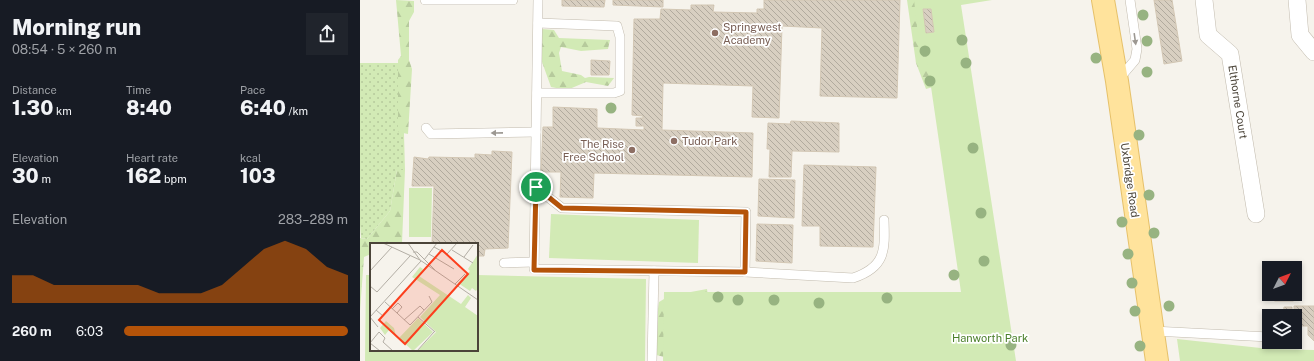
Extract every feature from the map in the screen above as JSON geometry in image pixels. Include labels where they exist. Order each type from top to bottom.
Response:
[{"type":"main road","name":"Uxbridge Road","points":[[1103,0],[1117,81],[1157,361]]},
{"type":"street","name":"Elthorne Court","points":[[1204,0],[1208,35],[1230,54],[1256,214]]},
{"type":"street","points":[[1297,0],[1300,35],[1314,52]]},
{"type":"lane","points":[[425,0],[513,0]]},
{"type":"lane","points":[[538,0],[534,270],[745,272],[853,278],[865,274],[876,267],[882,257],[885,242],[884,220]]},
{"type":"lane","points":[[1117,81],[1135,60],[1137,49],[1130,0]]},
{"type":"lane","points":[[537,93],[614,93],[620,91],[620,37],[617,26],[538,23]]},
{"type":"lane","points":[[426,128],[432,134],[536,132]]},
{"type":"lane","points":[[536,187],[562,208],[746,212],[745,272]]},
{"type":"lane","points":[[504,263],[534,262]]},
{"type":"lane","points":[[652,361],[654,271]]},
{"type":"lane","points":[[1152,331],[1262,337]]},
{"type":"green space","points":[[396,0],[414,1],[414,12],[409,21],[409,60],[412,69],[408,134],[398,132],[398,60],[401,56]]},
{"type":"green space","points":[[907,0],[921,0],[935,44],[940,85],[926,89],[916,63]]},
{"type":"green space","name":"Hanworth Park","points":[[914,0],[992,0],[961,5],[1016,361],[663,361],[664,292],[961,292],[924,39],[920,38],[918,35]]},
{"type":"green space","points":[[542,29],[554,30],[559,38],[610,40],[608,49],[581,51],[561,47],[559,53],[562,71],[581,75],[585,78],[614,78],[608,86],[586,82],[567,90],[551,87],[542,62]]},
{"type":"green space","points":[[360,63],[402,63],[405,170],[397,170],[390,211],[367,239],[361,238],[360,225]]},
{"type":"green space","points":[[397,170],[405,170],[402,243],[370,243],[370,254],[364,257],[360,311],[360,238],[367,239],[390,211]]},
{"type":"green space","points":[[409,188],[432,188],[431,237],[409,237]]},
{"type":"green space","points":[[551,214],[699,220],[698,263],[549,258]]},
{"type":"green space","points":[[366,275],[370,275],[370,351],[478,351],[478,275],[646,279],[645,361],[365,361]]},
{"type":"green space","points":[[707,289],[709,303],[669,358],[656,355],[656,322],[659,302],[669,296]]},
{"type":"green space","points":[[1177,339],[1262,349],[1314,350],[1314,361],[1180,361]]},
{"type":"building","points":[[562,0],[605,0],[604,7],[562,6]]},
{"type":"building","points":[[613,0],[663,0],[663,7],[613,5]]},
{"type":"building","points":[[764,0],[900,0],[897,98],[820,96],[822,28],[782,26],[779,118],[752,117],[753,86],[663,83],[662,130],[753,133],[752,177],[594,173],[593,198],[560,197],[561,172],[541,172],[543,127],[553,127],[553,107],[597,109],[597,128],[644,130],[644,126],[636,126],[636,118],[643,118],[643,116],[632,115],[634,19],[660,19],[661,9],[691,10],[691,5],[714,5],[713,12],[757,13],[757,9],[764,9]]},
{"type":"building","points":[[1154,0],[1172,0],[1182,61],[1164,64]]},
{"type":"building","points":[[923,9],[931,9],[934,32],[926,33]]},
{"type":"building","points":[[591,60],[610,61],[609,75],[591,75]]},
{"type":"building","points":[[791,121],[839,123],[839,152],[792,151],[791,177],[769,177],[770,149],[767,149],[768,123],[790,124]]},
{"type":"building","points":[[492,151],[512,152],[508,248],[485,249],[484,256],[478,256],[478,243],[432,243],[434,186],[412,186],[414,157],[428,159],[429,157],[475,158],[475,154],[492,155]]},
{"type":"building","points":[[804,165],[876,167],[873,247],[820,246],[820,226],[802,226]]},
{"type":"building","points":[[759,179],[795,180],[794,218],[758,216]]},
{"type":"building","points":[[757,224],[793,225],[792,263],[756,261]]},
{"type":"building","points":[[1294,306],[1314,306],[1314,341],[1308,335],[1308,326],[1302,326],[1302,309],[1294,309]]},
{"type":"building","points":[[1284,307],[1292,307],[1292,309],[1284,309]]},
{"type":"place","name":"Springwest Academy","points":[[715,33]]},
{"type":"place","name":"Tudor Park","points":[[674,141]]},
{"type":"place","name":"The Rise Free School","points":[[632,150]]},
{"type":"route","points":[[536,187],[562,208],[746,212],[745,272],[534,270],[536,187]]}]
